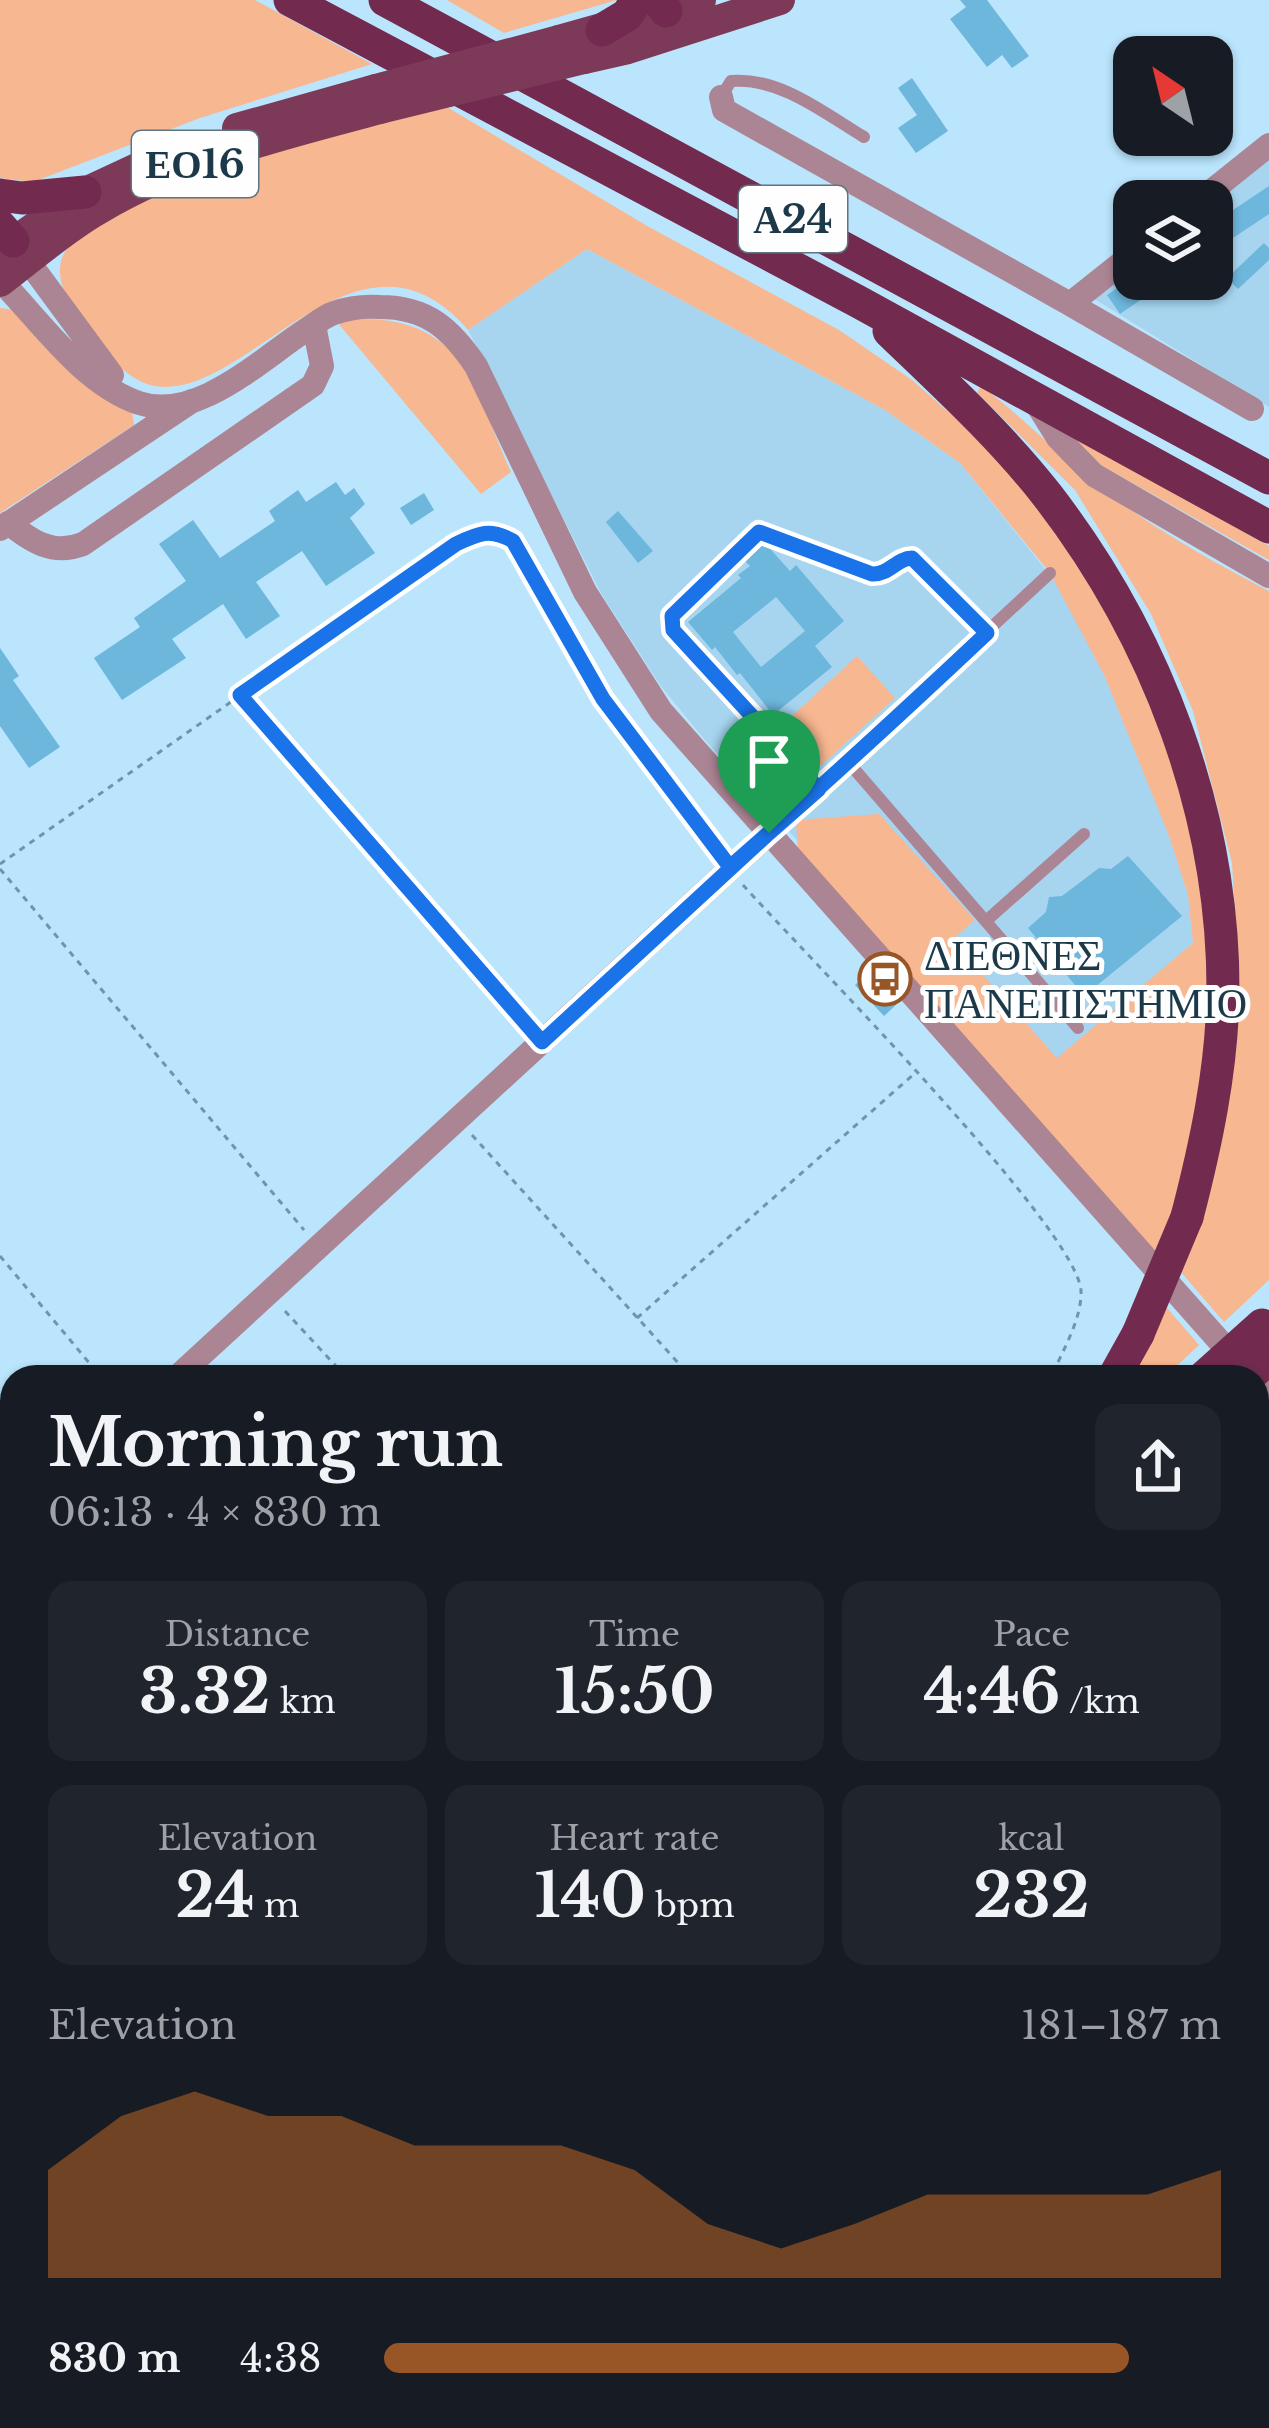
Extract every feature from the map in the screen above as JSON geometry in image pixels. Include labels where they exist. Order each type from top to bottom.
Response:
[{"type":"highway","name":"Α24","points":[[290,0],[857,301],[1269,527]]},
{"type":"highway","name":"Α24","points":[[385,0],[1269,478]]},
{"type":"highway","points":[[406,0],[446,32]]},
{"type":"highway","points":[[605,46],[627,15],[658,3]]},
{"type":"highway","points":[[0,194],[22,198],[85,192]]},
{"type":"highway","points":[[857,301],[933,373],[1045,492],[1124,610],[1180,739],[1212,866],[1223,996],[1210,1121],[1187,1217],[1121,1365]]},
{"type":"highway","points":[[1141,406],[1269,451]]},
{"type":"highway","points":[[1217,1365],[1265,1321]]},
{"type":"main road","name":"ΕΟ16","points":[[0,281],[10,245],[85,192],[209,136],[605,46],[703,13],[780,0]]},
{"type":"main road","name":"ΕΟ16","points":[[658,3],[703,13]]},
{"type":"main road","name":"ΕΟ16","points":[[10,245],[221,153],[378,99],[560,40],[605,46]]},
{"type":"street","points":[[721,97],[724,110],[1252,409]]},
{"type":"street","points":[[1225,180],[1269,145]]},
{"type":"street","points":[[10,245],[115,377],[155,398],[192,401]]},
{"type":"street","points":[[1070,304],[1113,270]]},
{"type":"street","points":[[0,281],[104,384],[140,403],[159,406],[192,401]]},
{"type":"street","points":[[314,325],[322,366],[314,385],[83,544],[49,548],[4,526],[332,313],[404,307],[433,317],[456,336],[476,366],[585,592],[661,711],[1240,1365]]},
{"type":"street","points":[[1032,396],[1058,438],[1094,476],[1269,576]]},
{"type":"street","points":[[190,1365],[769,833]]},
{"type":"lane","points":[[721,97],[731,81],[752,79],[790,93],[864,137]]},
{"type":"lane","points":[[819,789],[671,626],[672,616],[756,534],[765,532],[872,574],[885,573],[912,558],[987,633]]},
{"type":"lane","points":[[769,833],[1050,573]]},
{"type":"lane","points":[[849,763],[1078,1028]]},
{"type":"lane","points":[[986,921],[1084,834]]},
{"type":"path","points":[[318,1246],[0,867],[456,544],[482,531],[498,532],[513,541],[603,699],[730,867],[1052,1231],[1081,1289],[1075,1321],[1056,1365]]},
{"type":"path","points":[[240,695],[542,1042]]},
{"type":"path","points":[[638,1318],[915,1072]]},
{"type":"path","points":[[458,1120],[680,1365]]},
{"type":"path","points":[[0,1256],[91,1365]]},
{"type":"path","points":[[268,1292],[335,1365]]},
{"type":"shaded area","points":[[0,0],[255,0],[372,64],[200,118],[33,182],[0,178]]},
{"type":"shaded area","points":[[447,0],[617,0],[504,33]]},
{"type":"shaded area","points":[[440,103],[649,227],[839,330],[912,380],[1003,460],[1103,595],[1187,793],[1208,917],[1206,1083],[1159,1262],[798,853],[796,820],[879,814],[975,920],[952,940],[1057,1058],[1193,943],[1188,895],[1169,836],[1105,677],[1050,573],[960,463],[885,410],[587,249],[468,330],[420,293],[371,288],[324,305],[232,363],[189,383],[148,384],[110,355],[68,300],[60,274],[68,249],[101,221],[146,194],[232,158]]},
{"type":"shaded area","points":[[1269,157],[1269,407],[1088,295],[1113,276],[1113,300],[1233,300],[1233,185]]},
{"type":"shaded area","points":[[587,249],[885,410],[960,463],[1057,584],[1105,677],[1188,895],[1193,943],[1152,1191],[796,839],[660,685],[602,595],[468,330]]},
{"type":"shaded area","points":[[0,308],[16,310],[132,411],[134,425],[0,513]]},
{"type":"shaded area","points":[[337,322],[397,322],[445,346],[475,388],[511,472],[481,494]]},
{"type":"shaded area","points":[[981,386],[1130,509],[1269,591],[1269,1280],[1224,1322],[1180,1271],[1236,1051],[1240,989],[1232,863],[1193,711],[1151,614],[1075,490],[977,393]]},
{"type":"shaded area","points":[[1064,431],[1269,546],[1269,560],[1090,459]]},
{"type":"shaded area","points":[[857,656],[895,698],[815,771],[777,730]]},
{"type":"shaded area","points":[[1167,1308],[1199,1345],[1178,1365],[1136,1365]]},
{"type":"building","points":[[960,0],[987,0],[1029,56],[1012,68],[1002,55],[987,67],[950,19],[966,7]]},
{"type":"building","points":[[912,78],[948,131],[916,153],[898,128],[917,115],[898,88]]},
{"type":"building","points":[[1269,186],[1269,214],[1233,238],[1233,210]]},
{"type":"building","points":[[1264,243],[1269,248],[1269,260],[1238,289],[1233,272]]},
{"type":"building","points":[[1113,291],[1113,300],[1140,300],[1120,314],[1107,295]]},
{"type":"building","points":[[336,482],[345,495],[354,488],[365,504],[350,518],[375,553],[326,586],[302,551],[256,582],[280,616],[246,639],[223,604],[172,639],[186,658],[122,700],[94,658],[140,627],[134,618],[186,581],[159,544],[193,520],[220,558],[275,521],[269,511],[298,490],[306,502]]},
{"type":"building","points":[[424,493],[434,510],[411,525],[400,508]]},
{"type":"building","points":[[618,511],[653,551],[638,563],[606,522]]},
{"type":"building","points":[[765,543],[790,571],[796,565],[844,621],[815,646],[832,667],[773,715],[740,673],[688,622],[741,578],[738,575],[750,566],[744,560]],"holes":[[[776,597],[805,631],[761,667],[733,632]]]},
{"type":"building","points":[[0,648],[19,676],[13,680],[60,747],[29,768],[0,726]]},
{"type":"building","points":[[1128,856],[1182,916],[1084,996],[1028,928],[1046,912],[1049,897],[1062,896],[1099,868],[1111,869]]},
{"type":"building","points":[[870,971],[898,1003],[884,1016],[855,985]]},
{"type":"place","name":"ΔΙΕΘΝΕΣ ΠΑΝΕΠΙΣΤΗΜΙΟ","points":[[885,979]]},
{"type":"route","points":[[769,833],[542,1042],[240,695],[456,544],[482,531],[498,532],[513,541],[603,699],[730,867],[819,789],[849,763],[987,633],[912,558],[877,575],[759,532],[672,616],[673,630],[819,789],[769,833]]}]
